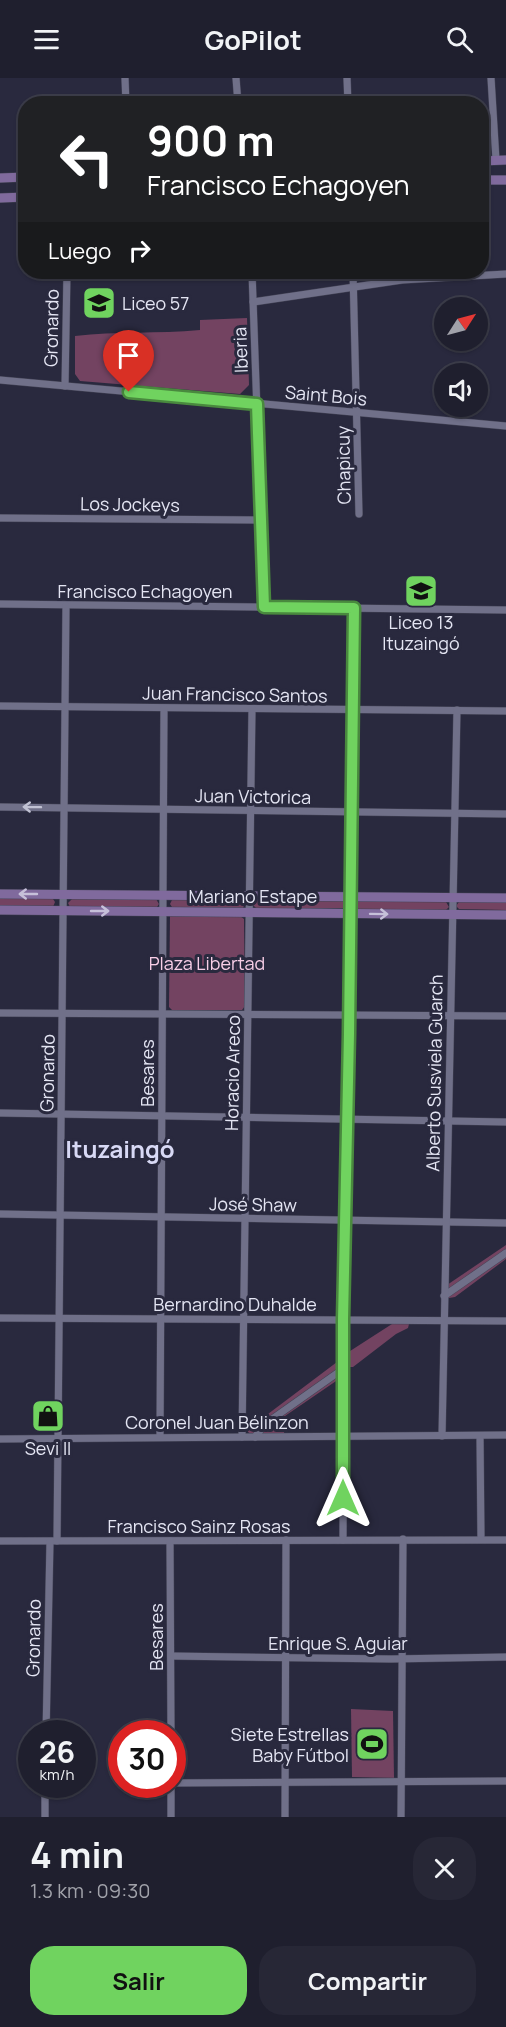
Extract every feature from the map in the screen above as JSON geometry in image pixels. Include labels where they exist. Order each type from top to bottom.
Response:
[{"type":"street","points":[[125,78],[126,96]]},
{"type":"street","points":[[236,78],[237,96]]},
{"type":"street","points":[[347,78],[348,96]]},
{"type":"street","points":[[490,78],[501,160]]},
{"type":"street","points":[[0,178],[18,177]]},
{"type":"street","points":[[489,180],[506,180]]},
{"type":"street","points":[[0,198],[18,197]]},
{"type":"street","points":[[489,275],[506,274]]},
{"type":"street","name":"Gronardo","points":[[65,386],[67,279]]},
{"type":"street","name":"Iberia","points":[[252,279],[264,607]]},
{"type":"street","name":"Chapicuy","points":[[353,279],[359,513]]},
{"type":"street","points":[[253,302],[353,286],[419,279]]},
{"type":"street","name":"Saint Bois","points":[[0,380],[506,426]]},
{"type":"street","name":"Los Jockeys","points":[[0,518],[260,520]]},
{"type":"street","name":"Francisco Echagoyen","points":[[0,604],[506,610]]},
{"type":"street","name":"Gronardo","points":[[47,1720],[57,1438],[66,606]]},
{"type":"street","points":[[343,1540],[344,1220],[354,608]]},
{"type":"street","name":"Juan Francisco Santos","points":[[0,706],[506,711]]},
{"type":"street","name":"Besares","points":[[160,1437],[165,709]]},
{"type":"street","name":"Horacio Areco","points":[[242,1437],[252,709]]},
{"type":"street","name":"Alberto Susviela Guarch","points":[[442,1437],[457,710]]},
{"type":"street","name":"Juan Victorica","points":[[0,807],[506,814]]},
{"type":"street","name":"Mariano Estape","points":[[0,894],[506,898]]},
{"type":"street","name":"Mariano Estape","points":[[0,910],[506,915]]},
{"type":"street","points":[[0,1013],[506,1016]]},
{"type":"street","points":[[0,1113],[506,1122]]},
{"type":"street","name":"José Shaw","points":[[0,1214],[506,1223]]},
{"type":"street","points":[[444,1296],[506,1253]]},
{"type":"street","name":"Bernardino Duhalde","points":[[0,1318],[506,1321]]},
{"type":"street","points":[[255,1437],[265,1424],[343,1369]]},
{"type":"street","name":"Coronel Juan Bélinzon","points":[[0,1439],[506,1435]]},
{"type":"street","points":[[480,1436],[481,1539]]},
{"type":"street","points":[[401,1817],[403,1539]]},
{"type":"street","points":[[285,1817],[286,1540]]},
{"type":"street","name":"Francisco Sainz Rosas","points":[[0,1541],[506,1540]]},
{"type":"street","name":"Besares","points":[[171,1541],[171,1720]]},
{"type":"street","name":"Enrique S. Aguiar","points":[[171,1656],[402,1659],[506,1657]]},
{"type":"street","points":[[186,1784],[506,1781]]},
{"type":"street","points":[[45,1798],[45,1817]]},
{"type":"street","points":[[171,1817],[172,1798]]},
{"type":"green space","points":[[247,318],[249,385],[240,394],[80,381],[75,374],[75,336],[200,330],[200,320]]},
{"type":"green space","points":[[0,898],[53,899],[55,902],[53,907],[0,906]]},
{"type":"green space","points":[[72,899],[156,899],[159,904],[157,907],[70,907],[68,903]]},
{"type":"green space","points":[[172,900],[242,900],[245,903],[243,908],[172,907],[170,904]]},
{"type":"green space","points":[[257,901],[345,901],[347,908],[256,908],[253,905]]},
{"type":"green space","points":[[358,901],[446,902],[449,907],[446,910],[357,909],[354,905]]},
{"type":"green space","points":[[459,902],[506,902],[506,910],[459,909],[456,906]]},
{"type":"green space","name":"Plaza Libertad","points":[[170,916],[240,916],[244,919],[245,1006],[242,1010],[172,1010],[169,1007]]},
{"type":"green space","points":[[506,1245],[506,1259],[455,1297],[449,1298],[447,1285]]},
{"type":"green space","points":[[392,1324],[409,1324],[408,1328],[396,1334],[353,1367],[349,1367],[347,1353]]},
{"type":"green space","points":[[341,1359],[342,1377],[285,1416],[284,1434],[251,1434],[248,1432],[246,1423],[264,1417]]},
{"type":"green space","name":"Siete Estrellas Baby Fútbol","points":[[351,1709],[393,1711],[394,1778],[352,1777]]},
{"type":"place","name":"Liceo 57","points":[[99,303]]},
{"type":"place","name":"Liceo 13 Ituzaingó","points":[[421,591]]},
{"type":"place","name":"Sevi II","points":[[48,1416]]},
{"type":"place","name":"Siete Estrellas Baby Fútbol","points":[[372,1744]]},
{"type":"district","name":"Ituzaingó","points":[[120,1148]]},
{"type":"route","points":[[129,392],[257,404],[264,607],[354,608],[349,1034],[344,1220],[343,1498]]}]
